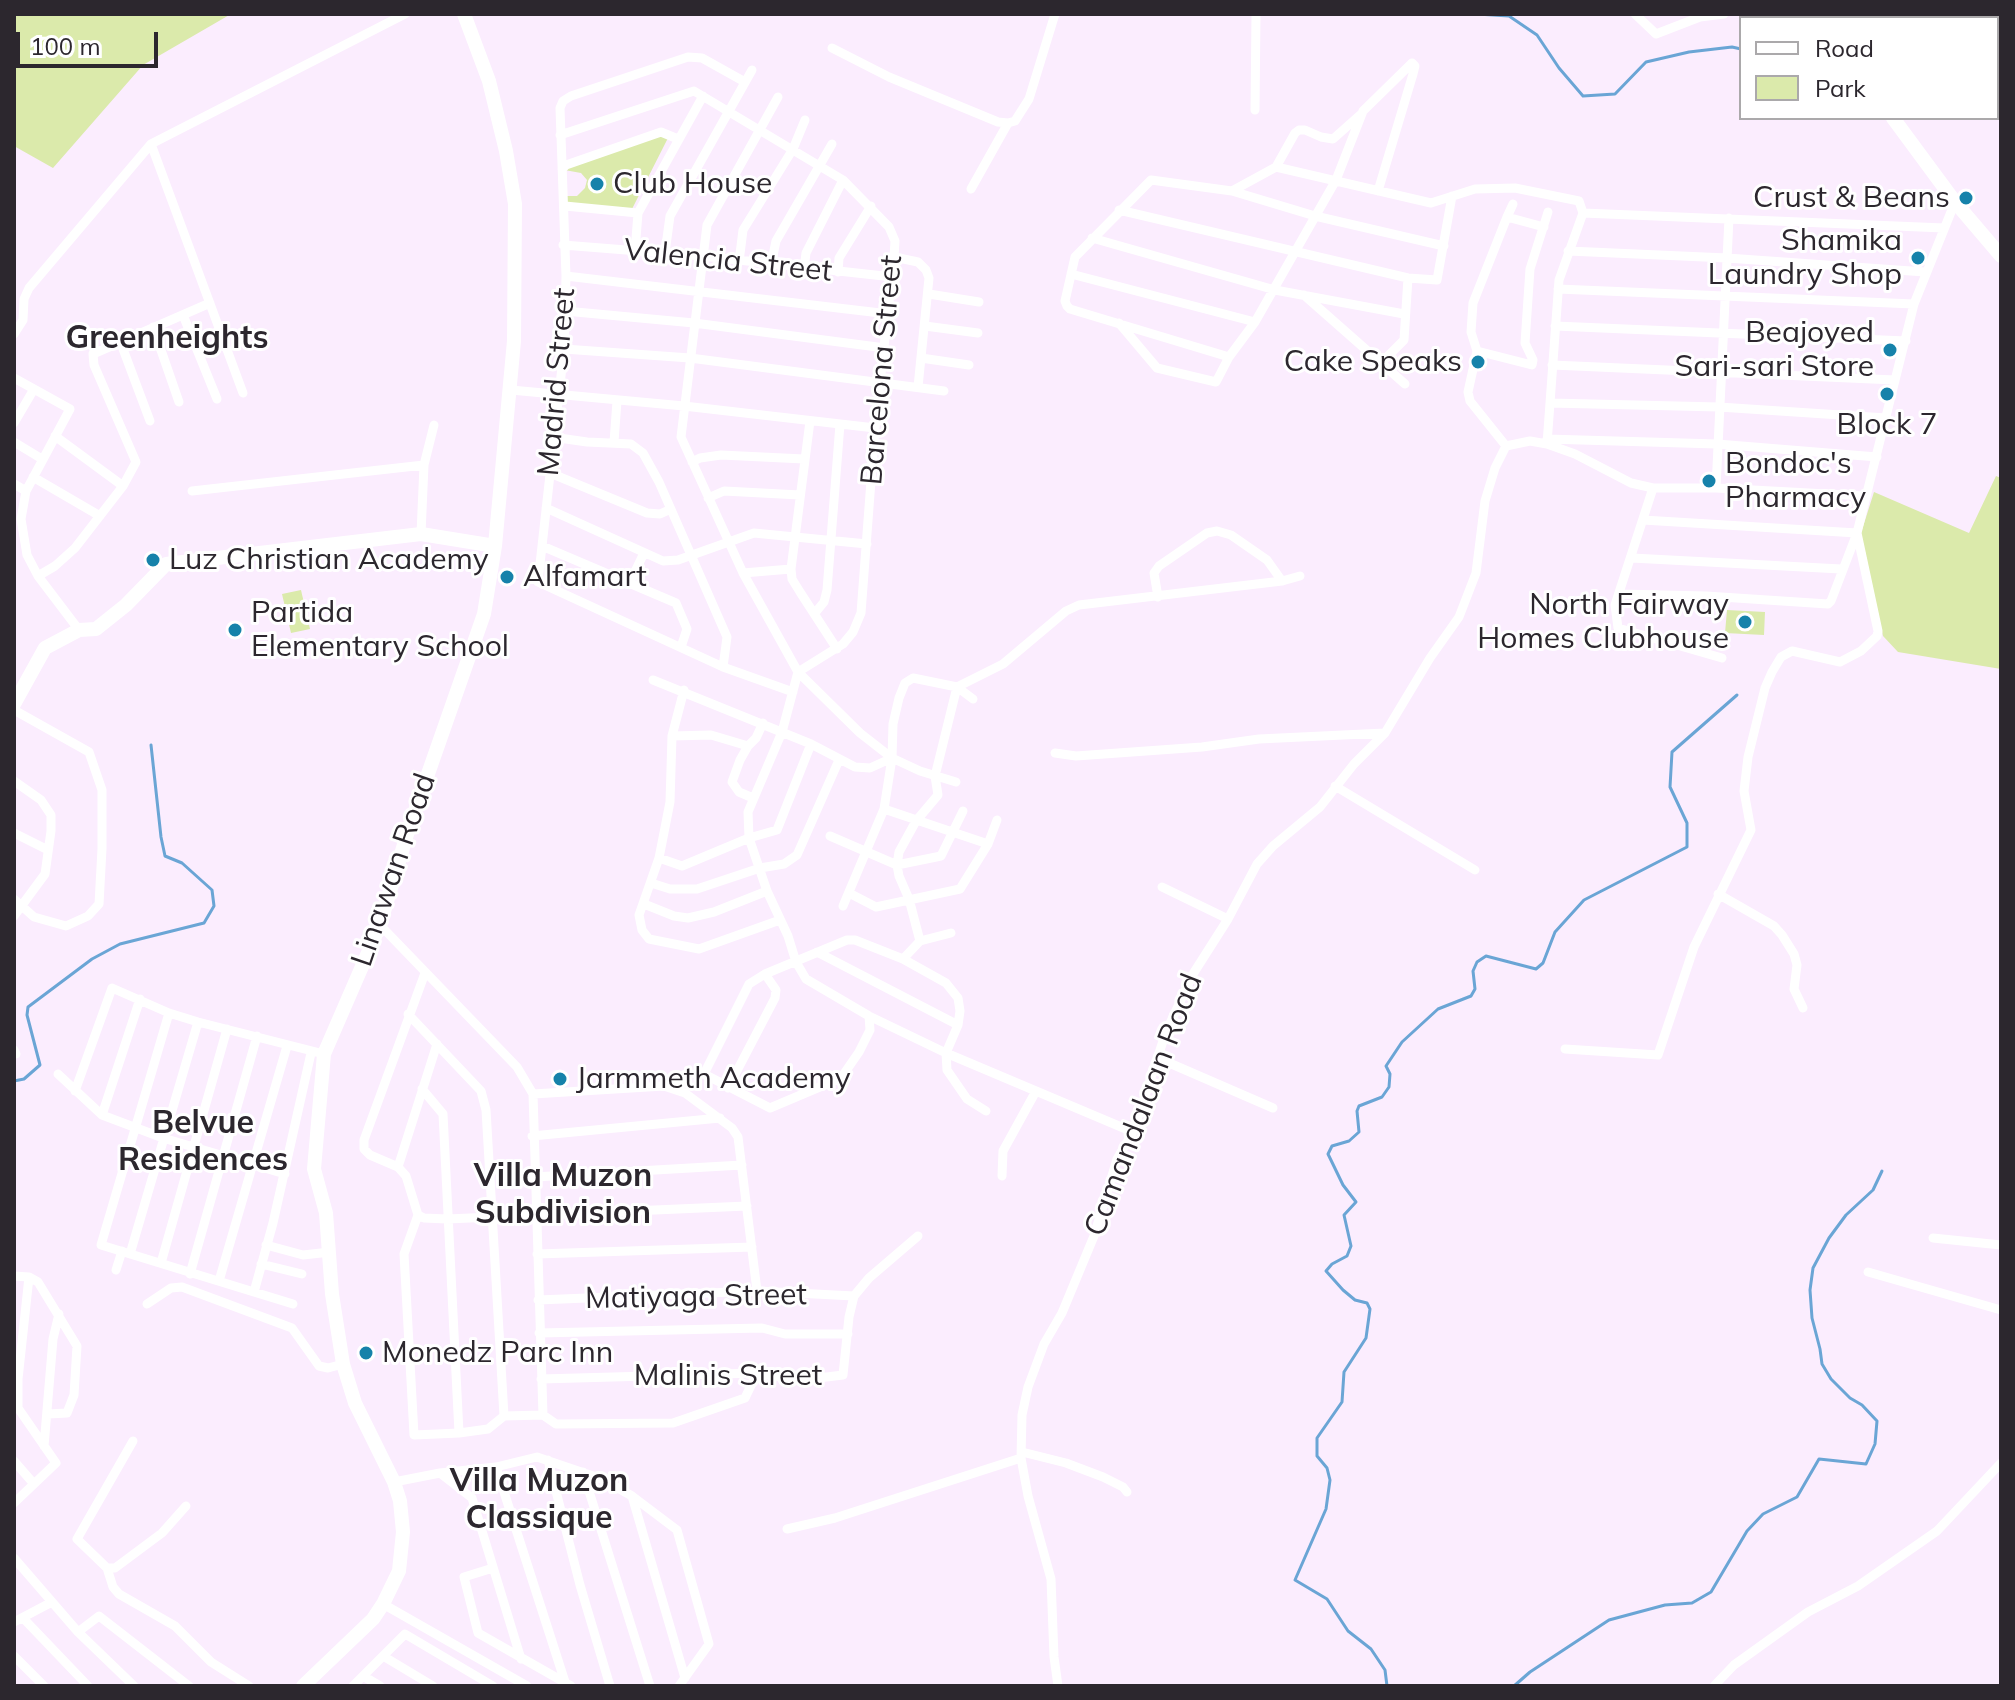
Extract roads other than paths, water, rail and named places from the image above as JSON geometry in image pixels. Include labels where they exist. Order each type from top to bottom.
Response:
[{"type":"street","points":[[14,334],[23,320],[24,299],[29,288],[151,144],[405,14]]},
{"type":"street","name":"Linawan Road","points":[[303,1686],[373,1619],[383,1604],[399,1571],[403,1532],[400,1501],[394,1482],[355,1403],[343,1364],[332,1294],[326,1213],[314,1169],[317,1054],[380,925],[408,831],[484,614],[495,546],[514,341],[515,204],[489,81],[464,14]]},
{"type":"street","points":[[832,48],[889,77],[998,122],[1008,123],[1015,121],[1029,99],[1055,14]]},
{"type":"street","points":[[1255,110],[1256,14]]},
{"type":"street","points":[[1635,14],[1656,34],[1700,17],[1724,14]]},
{"type":"street","name":"Madrid Street","points":[[745,82],[702,58],[688,57],[563,101],[560,108],[565,206],[564,349],[538,582],[723,667],[793,692]]},
{"type":"street","points":[[1232,191],[1276,167],[1299,130],[1333,139],[1412,63],[1415,66],[1413,74],[1378,191]]},
{"type":"street","points":[[665,253],[670,216],[752,70]]},
{"type":"street","points":[[560,135],[684,93],[694,91],[703,96],[638,213],[635,251]]},
{"type":"street","name":"Barcelona Street","points":[[703,96],[843,180],[889,227],[895,241],[875,428],[861,613],[853,632],[837,649],[798,672]]},
{"type":"street","points":[[778,97],[707,225],[681,437],[743,573],[798,672],[860,733],[892,758],[956,782]]},
{"type":"street","points":[[1118,322],[1157,368],[1216,382],[1229,357],[1275,290],[1336,180],[1363,111]]},
{"type":"street","points":[[739,262],[743,230],[793,149],[805,120]]},
{"type":"street","points":[[1894,120],[1955,202],[2001,256]]},
{"type":"street","points":[[971,189],[1008,123]]},
{"type":"street","points":[[562,169],[661,132],[678,139]]},
{"type":"street","points":[[151,144],[243,393]]},
{"type":"street","points":[[771,265],[776,241],[832,144]]},
{"type":"street","points":[[1276,167],[1431,203],[1475,189],[1515,188],[1579,201],[1583,213],[1558,289],[1547,441]]},
{"type":"street","points":[[804,269],[806,253],[843,180]]},
{"type":"street","points":[[1229,357],[1067,306],[1065,301],[1075,257],[1151,180],[1232,191],[1315,216],[1444,246]]},
{"type":"street","points":[[1119,210],[1408,278],[1437,280],[1452,196]]},
{"type":"street","points":[[1620,594],[1828,604],[1834,597],[1841,569],[1857,533],[1914,304],[1955,202]]},
{"type":"street","points":[[1513,204],[1473,303],[1471,332],[1477,351],[1468,397],[1506,446],[1530,441],[1717,444],[1877,457]]},
{"type":"street","points":[[565,206],[638,213]]},
{"type":"street","points":[[838,272],[839,258],[871,206]]},
{"type":"street","points":[[1477,351],[1532,365],[1533,360],[1525,343],[1530,269],[1548,212]]},
{"type":"street","points":[[1583,213],[1944,228]]},
{"type":"street","points":[[1507,217],[1544,227]]},
{"type":"street","points":[[1716,488],[1729,218]]},
{"type":"street","points":[[1092,238],[1275,290],[1404,314]]},
{"type":"street","name":"Valencia Street","points":[[563,245],[702,256],[893,277]]},
{"type":"street","points":[[1568,251],[1925,272]]},
{"type":"street","points":[[894,257],[918,262],[929,278],[918,387]]},
{"type":"street","points":[[1071,274],[1255,322]]},
{"type":"street","points":[[566,276],[889,314]]},
{"type":"street","points":[[1381,363],[1404,340],[1408,278]]},
{"type":"street","points":[[1558,289],[1914,304]]},
{"type":"street","points":[[1301,293],[1405,384]]},
{"type":"street","points":[[929,294],[979,302]]},
{"type":"street","points":[[38,576],[75,548],[123,486],[136,462],[92,359],[93,354],[210,303]]},
{"type":"street","points":[[565,311],[694,323],[885,348]]},
{"type":"street","points":[[183,315],[217,399]]},
{"type":"street","points":[[925,326],[978,333]]},
{"type":"street","points":[[1555,326],[1906,341]]},
{"type":"street","points":[[153,327],[179,402]]},
{"type":"street","points":[[120,341],[150,421]]},
{"type":"street","points":[[564,349],[690,358],[944,391]]},
{"type":"street","points":[[921,358],[969,365]]},
{"type":"street","points":[[1552,365],[1895,380]]},
{"type":"street","points":[[14,378],[70,409],[26,491],[21,519],[27,555],[38,576],[79,630]]},
{"type":"street","points":[[14,423],[34,389]]},
{"type":"street","points":[[511,390],[875,428]]},
{"type":"street","points":[[614,442],[617,401]]},
{"type":"street","points":[[1550,403],[1719,407],[1886,418]]},
{"type":"street","points":[[810,421],[792,579],[837,649]]},
{"type":"street","points":[[815,613],[824,602],[832,541],[840,424]]},
{"type":"street","points":[[421,534],[424,465],[434,425]]},
{"type":"street","points":[[554,433],[559,438],[631,444],[643,453],[727,637],[723,667]]},
{"type":"street","points":[[55,436],[123,486]]},
{"type":"street","points":[[1547,441],[1615,477],[1653,488],[1864,496]]},
{"type":"street","points":[[14,442],[42,459]]},
{"type":"street","name":"Camandalaan Road","points":[[1058,1686],[1051,1579],[1028,1496],[1022,1455],[1022,1415],[1028,1387],[1044,1344],[1062,1313],[1094,1236],[1117,1159],[1133,1132],[1160,1059],[1166,1032],[1193,974],[1228,919],[1257,864],[1273,846],[1320,807],[1335,786],[1385,733],[1459,617],[1476,573],[1485,501],[1495,468],[1506,446]]},
{"type":"street","points":[[692,462],[721,455],[804,459]]},
{"type":"street","points":[[192,491],[424,465]]},
{"type":"street","points":[[550,473],[647,513],[660,514],[671,509]]},
{"type":"street","points":[[33,477],[100,516]]},
{"type":"street","points":[[14,484],[26,491]]},
{"type":"street","points":[[1653,488],[1615,605],[1618,628],[1722,658]]},
{"type":"street","points":[[708,498],[724,491],[800,495]]},
{"type":"street","points":[[546,508],[663,561],[692,556],[754,533],[867,544]]},
{"type":"street","points":[[1643,520],[1857,533]]},
{"type":"street","points":[[1158,597],[1154,573],[1159,566],[1207,533],[1217,531],[1231,535],[1267,560],[1282,581]]},
{"type":"street","points":[[1565,1049],[1658,1055],[1694,947],[1751,830],[1744,791],[1748,757],[1765,688],[1781,657],[1792,651],[1840,662],[1861,651],[1877,636],[1857,533]]},
{"type":"street","points":[[14,899],[34,917],[66,926],[88,916],[99,904],[102,790],[89,752],[14,707],[45,648],[79,630],[96,629],[126,605],[166,564],[421,534],[495,546]]},
{"type":"street","points":[[542,546],[676,603],[687,629],[681,647]]},
{"type":"street","points":[[629,584],[644,553]]},
{"type":"street","points":[[1632,558],[1841,569]]},
{"type":"street","points":[[743,573],[791,569]]},
{"type":"street","points":[[920,941],[897,865],[899,852],[916,821],[938,795],[935,776],[957,687],[1003,664],[1066,611],[1079,605],[1282,581],[1300,576]]},
{"type":"street","points":[[798,672],[782,732],[748,812],[749,838],[767,891],[806,979],[869,1016],[946,1053],[1133,1132]]},
{"type":"street","points":[[843,906],[884,809],[892,758],[893,724],[905,683],[913,678],[957,687],[973,699]]},
{"type":"street","points":[[653,680],[763,723],[855,767],[870,768],[892,758]]},
{"type":"street","points":[[684,690],[672,736],[670,802],[659,858],[639,915],[642,930],[649,939],[699,949],[780,920]]},
{"type":"street","points":[[753,798],[739,792],[732,782],[740,760],[763,723]]},
{"type":"street","points":[[1055,753],[1076,756],[1202,747],[1259,739],[1385,733]]},
{"type":"street","points":[[672,736],[711,735],[748,746]]},
{"type":"street","points":[[659,858],[682,866],[749,838],[777,830],[811,744]]},
{"type":"street","points":[[651,883],[670,889],[697,889],[760,868],[784,864],[797,855],[839,760]]},
{"type":"street","points":[[14,781],[41,800],[51,815],[45,874],[14,916]]},
{"type":"street","points":[[1335,786],[1475,870]]},
{"type":"street","points":[[884,809],[988,844]]},
{"type":"street","points":[[830,836],[897,865],[941,856],[963,811]]},
{"type":"street","points":[[849,893],[876,907],[960,889],[988,844],[997,820]]},
{"type":"street","points":[[14,833],[48,850]]},
{"type":"street","points":[[1162,887],[1228,919]]},
{"type":"street","points":[[644,904],[688,918],[714,912],[767,891]]},
{"type":"street","points":[[1718,894],[1774,926],[1782,935],[1794,954],[1797,965],[1794,989],[1803,1008]]},
{"type":"street","points":[[380,925],[517,1067],[533,1094],[543,1415]]},
{"type":"street","points":[[903,959],[920,941],[951,933]]},
{"type":"street","points":[[869,1016],[870,1030],[841,1078],[770,1108],[704,1074],[749,984],[817,952],[847,940],[855,940],[903,959],[946,983],[958,998],[958,1025],[946,1053],[947,1070],[967,1099],[986,1111]]},
{"type":"street","points":[[817,952],[958,1025]]},
{"type":"street","points":[[425,973],[364,1140],[364,1149],[370,1155],[398,1167],[406,1176],[418,1215],[404,1254],[414,1435],[488,1429],[504,1416],[543,1415],[556,1424],[673,1423],[745,1398],[757,1373]]},
{"type":"street","points":[[728,1088],[775,998],[776,990],[765,974]]},
{"type":"street","points":[[75,1091],[112,988],[169,1013],[317,1054],[254,1292]]},
{"type":"street","points":[[102,1115],[140,999]]},
{"type":"street","points":[[169,1013],[101,1245],[293,1304]]},
{"type":"street","points":[[408,1014],[481,1091],[486,1110],[504,1416]]},
{"type":"street","points":[[116,1270],[126,1253],[198,1022]]},
{"type":"street","points":[[161,1263],[227,1029]]},
{"type":"street","points":[[190,1274],[257,1036]]},
{"type":"street","points":[[398,1167],[437,1044]]},
{"type":"street","points":[[219,1281],[287,1046]]},
{"type":"street","points":[[1160,1059],[1273,1108]]},
{"type":"street","points":[[58,1074],[102,1115],[194,1148],[285,1174]]},
{"type":"street","points":[[533,1094],[664,1086],[685,1093],[732,1128],[738,1137],[757,1291]]},
{"type":"street","points":[[422,1089],[443,1114],[459,1433]]},
{"type":"street","points":[[1002,1176],[1003,1151],[1036,1091]]},
{"type":"street","points":[[532,1136],[720,1118]]},
{"type":"street","points":[[534,1177],[742,1165]]},
{"type":"street","points":[[418,1215],[447,1219],[747,1206]]},
{"type":"street","points":[[854,1296],[869,1278],[918,1236]]},
{"type":"street","points":[[1933,1238],[2001,1245]]},
{"type":"street","points":[[266,1245],[303,1255],[330,1252]]},
{"type":"street","points":[[537,1254],[752,1247]]},
{"type":"street","points":[[261,1264],[302,1274]]},
{"type":"street","points":[[1868,1272],[2001,1310]]},
{"type":"street","points":[[14,1276],[29,1277],[38,1282],[77,1346],[74,1395],[67,1413],[48,1414]]},
{"type":"street","points":[[14,1503],[56,1463],[18,1408],[18,1379],[29,1277]]},
{"type":"street","points":[[147,1304],[171,1288],[182,1287],[292,1328],[319,1366],[328,1368],[343,1364]]},
{"type":"street","name":"Matiyaga Street","points":[[538,1300],[757,1291],[854,1296]]},
{"type":"street","name":"Malinis Street","points":[[541,1379],[757,1373],[802,1380],[843,1375],[854,1296]]},
{"type":"street","points":[[44,1446],[53,1339],[59,1314]]},
{"type":"street","points":[[539,1333],[762,1328],[785,1334],[848,1334]]},
{"type":"street","points":[[133,1441],[77,1539],[107,1568],[113,1587],[119,1594],[175,1626],[211,1662],[249,1686]]},
{"type":"street","points":[[787,1529],[835,1518],[1022,1455],[1066,1463],[1103,1477],[1127,1492]]},
{"type":"street","points":[[394,1482],[496,1467],[537,1457],[602,1479],[632,1496],[677,1530],[709,1644],[682,1682]]},
{"type":"street","points":[[548,1460],[610,1686]]},
{"type":"street","points":[[14,1461],[34,1484]]},
{"type":"street","points":[[1714,1686],[1734,1665],[1808,1612],[1858,1586],[1937,1531],[2001,1463]]},
{"type":"street","points":[[496,1467],[568,1684]]},
{"type":"street","points":[[583,1472],[650,1686]]},
{"type":"street","points":[[440,1473],[472,1498],[521,1659]]},
{"type":"street","points":[[632,1496],[682,1682]]},
{"type":"street","points":[[107,1568],[115,1568],[162,1533],[186,1506]]},
{"type":"street","points":[[14,1558],[78,1632],[134,1686]]},
{"type":"street","points":[[493,1568],[464,1577],[478,1633],[568,1684]]},
{"type":"street","points":[[52,1602],[18,1620],[88,1686]]},
{"type":"street","points":[[383,1604],[527,1686]]},
{"type":"street","points":[[78,1632],[99,1616],[189,1686]]},
{"type":"street","points":[[353,1686],[405,1634],[489,1685]]},
{"type":"street","points":[[14,1656],[44,1686]]},
{"type":"street","points":[[383,1656],[433,1686]]},
{"type":"street","points":[[363,1676],[380,1686]]},
{"type":"waterway","points":[[1477,14],[1509,16],[1537,35],[1583,96],[1615,94],[1646,62],[1689,52],[1739,49]]},
{"type":"waterway","points":[[1387,1686],[1385,1670],[1371,1649],[1348,1631],[1327,1599],[1295,1580],[1326,1509],[1330,1480],[1327,1468],[1317,1456],[1317,1438],[1342,1402],[1344,1372],[1366,1338],[1370,1309],[1367,1303],[1355,1300],[1343,1290],[1326,1271],[1347,1256],[1351,1246],[1344,1215],[1356,1202],[1343,1185],[1328,1154],[1332,1146],[1349,1141],[1359,1132],[1359,1106],[1382,1097],[1389,1087],[1390,1074],[1386,1066],[1402,1042],[1438,1009],[1471,996],[1475,989],[1473,971],[1477,962],[1486,956],[1536,969],[1543,963],[1555,932],[1584,900],[1687,847],[1687,823],[1670,787],[1672,752],[1737,695]]},
{"type":"waterway","points":[[14,1081],[24,1079],[40,1065],[27,1015],[28,1007],[92,959],[120,944],[204,923],[214,906],[212,890],[182,863],[165,856],[151,745]]},
{"type":"waterway","points":[[1514,1686],[1609,1620],[1665,1605],[1692,1603],[1711,1592],[1747,1531],[1763,1514],[1797,1497],[1819,1459],[1866,1464],[1875,1444],[1877,1421],[1831,1379],[1822,1364],[1812,1318],[1810,1290],[1813,1268],[1829,1238],[1846,1215],[1873,1190],[1882,1171]]},
{"type":"place","name":"Club House","points":[[597,184]]},
{"type":"place","name":"Crust & Beans","points":[[1966,198]]},
{"type":"place","name":"Shamika Laundry Shop","points":[[1918,258]]},
{"type":"place","name":"Beajoyed Sari-sari Store","points":[[1890,350]]},
{"type":"place","name":"Cake Speaks","points":[[1478,362]]},
{"type":"place","name":"Block 7","points":[[1887,394]]},
{"type":"place","name":"Bondoc's Pharmacy","points":[[1709,481]]},
{"type":"place","name":"Luz Christian Academy","points":[[153,560]]},
{"type":"place","name":"Alfamart","points":[[507,577]]},
{"type":"place","name":"North Fairway Homes Clubhouse","points":[[1745,622]]},
{"type":"place","name":"Partida Elementary School","points":[[235,630]]},
{"type":"place","name":"Jarmmeth Academy","points":[[560,1079]]},
{"type":"place","name":"Monedz Parc Inn","points":[[366,1353]]},
{"type":"district","name":"Greenheights","points":[[167,338]]},
{"type":"district","name":"Belvue Residences","points":[[203,1142]]},
{"type":"district","name":"Villa Muzon Subdivision","points":[[563,1194]]},
{"type":"district","name":"Villa Muzon Classique","points":[[539,1500]]}]
